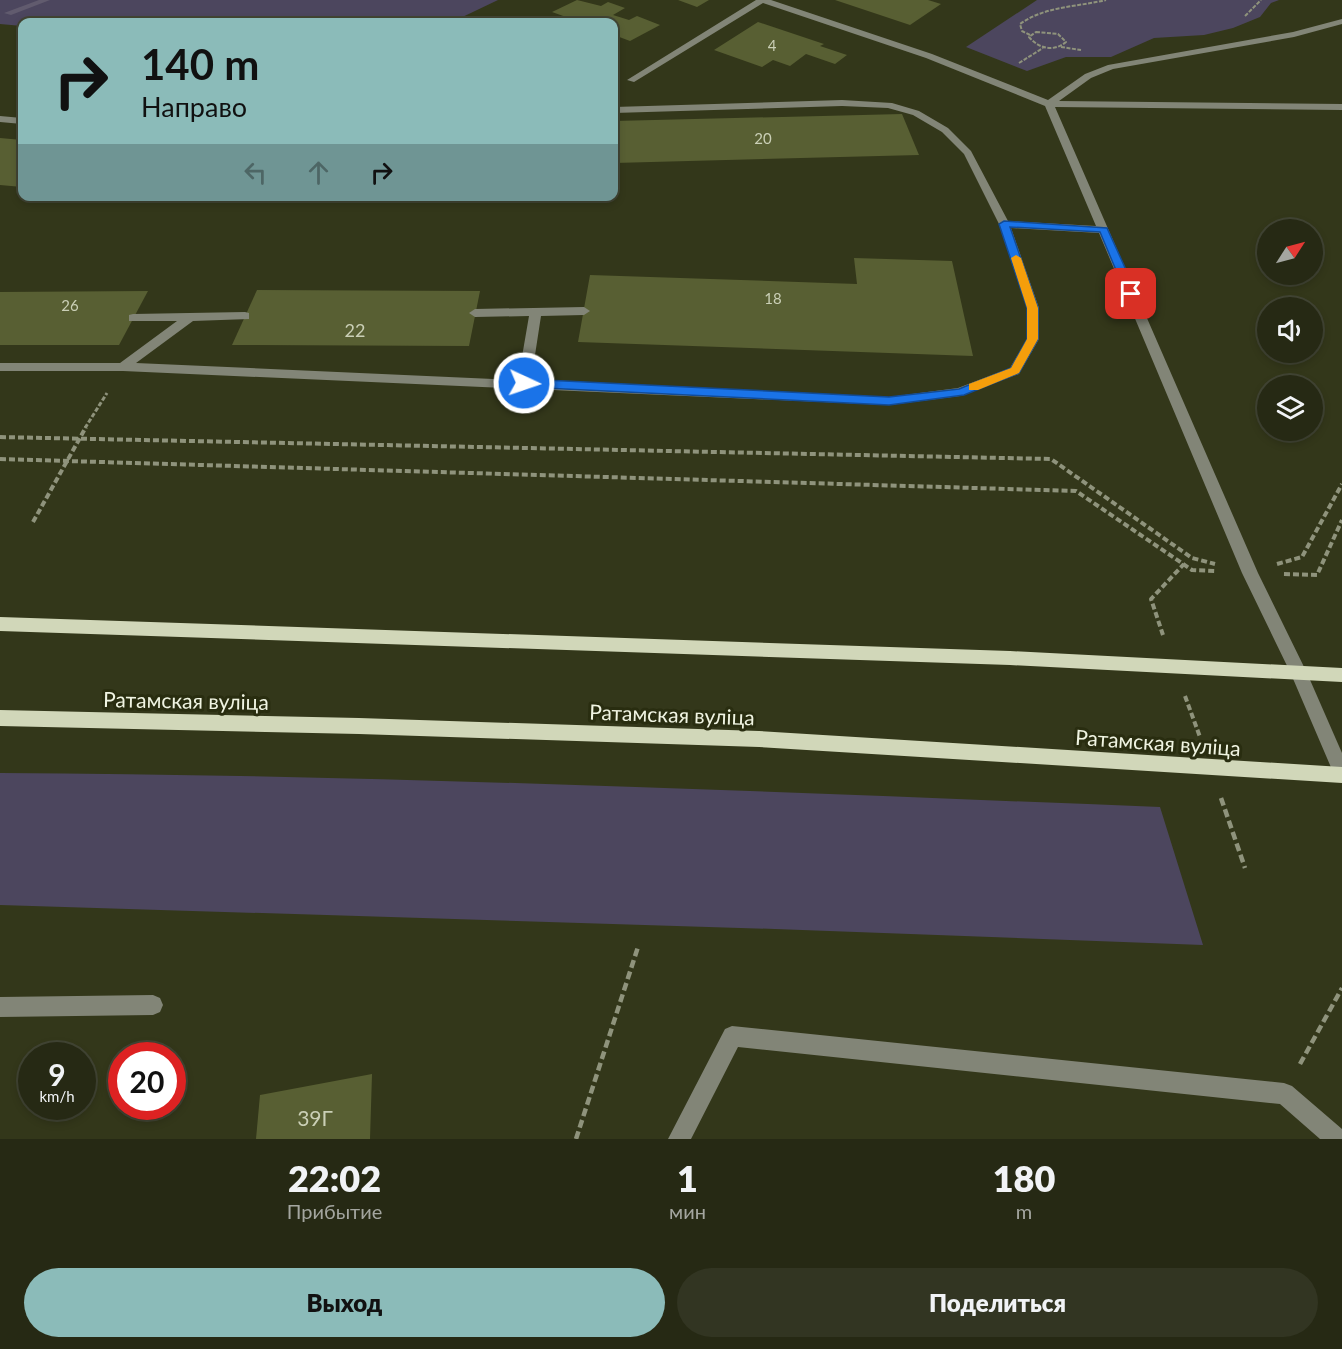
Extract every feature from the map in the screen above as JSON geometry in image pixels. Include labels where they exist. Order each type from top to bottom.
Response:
[{"type":"main road","points":[[0,624],[1010,658],[1342,675]]},
{"type":"main road","name":"Ратамская вуліца","points":[[0,718],[371,726],[759,739],[1211,768],[1342,774]]},
{"type":"street","points":[[631,80],[762,0],[929,56],[1049,104],[1342,107]]},
{"type":"street","points":[[1049,104],[1088,76],[1112,67],[1294,34],[1342,21]]},
{"type":"street","points":[[0,367],[123,367],[889,401],[960,392],[1015,370],[1033,339],[1033,308],[1004,224],[968,153],[945,130],[915,113],[889,105],[842,103],[618,110]]},
{"type":"street","points":[[1049,104],[1250,573],[1299,673],[1342,774]]},
{"type":"street","points":[[0,119],[18,121]]},
{"type":"street","points":[[1004,224],[1104,230]]},
{"type":"street","points":[[524,383],[536,311]]},
{"type":"street","points":[[475,314],[584,311]]},
{"type":"street","points":[[133,318],[245,316]]},
{"type":"street","points":[[123,367],[190,317]]},
{"type":"street","points":[[0,1007],[153,1005]]},
{"type":"street","points":[[679,1139],[732,1036],[1284,1094],[1336,1139]]},
{"type":"path","points":[[1030,35],[1022,31],[1020,24],[1027,17],[1041,12],[1106,0]]},
{"type":"path","points":[[1036,32],[1047,32],[1065,39],[1065,45],[1043,47],[1033,43],[1030,35],[1036,32]]},
{"type":"path","points":[[1012,65],[1021,63],[1043,47]]},
{"type":"path","points":[[33,522],[79,437],[123,367]]},
{"type":"path","points":[[0,436],[1051,459],[1192,558],[1250,573],[1302,557],[1342,484]]},
{"type":"path","points":[[0,459],[68,459],[1076,491],[1192,570],[1250,573],[1317,574],[1342,520]]},
{"type":"path","points":[[1184,564],[1151,599],[1245,868]]},
{"type":"path","points":[[576,1139],[638,947]]},
{"type":"path","points":[[1284,1094],[1342,988]]},
{"type":"shaded area","points":[[0,0],[498,0],[460,18],[18,18],[18,26],[0,24]]},
{"type":"shaded area","points":[[1037,0],[1279,0],[1271,3],[1260,17],[1233,28],[1204,35],[1154,38],[1111,57],[1066,57],[1027,71],[966,47]]},
{"type":"shaded area","points":[[0,773],[435,781],[1160,807],[1203,945],[0,905]]},
{"type":"building","points":[[577,0],[601,6],[608,2],[625,8],[613,15],[629,20],[637,16],[660,25],[630,41],[618,36],[618,18],[569,18],[552,12]]},
{"type":"building","points":[[678,0],[709,0],[697,7]]},
{"type":"building","points":[[835,0],[928,0],[941,4],[910,25]]},
{"type":"building","points":[[758,22],[824,44],[820,46],[847,55],[835,64],[806,54],[790,66],[773,60],[762,67],[714,50]]},
{"type":"building","points":[[902,114],[919,155],[618,163],[618,121]]},
{"type":"building","points":[[0,138],[18,140],[18,187],[0,185]]},
{"type":"building","points":[[854,258],[952,261],[973,356],[578,342],[590,275],[857,284]]},
{"type":"building","points":[[257,290],[480,291],[469,346],[232,345]]},
{"type":"building","points":[[148,291],[119,345],[0,345],[0,292]]},
{"type":"building","points":[[372,1074],[370,1139],[256,1139],[260,1095]]},
{"type":"waterway","points":[[8,13],[46,0]]},
{"type":"slow traffic","points":[[974,387],[1015,370],[1033,339],[1033,308],[1016,258]]},
{"type":"route","points":[[524,383],[889,401],[960,392],[1015,370],[1033,339],[1033,308],[1004,224],[1104,230],[1131,294]]}]
